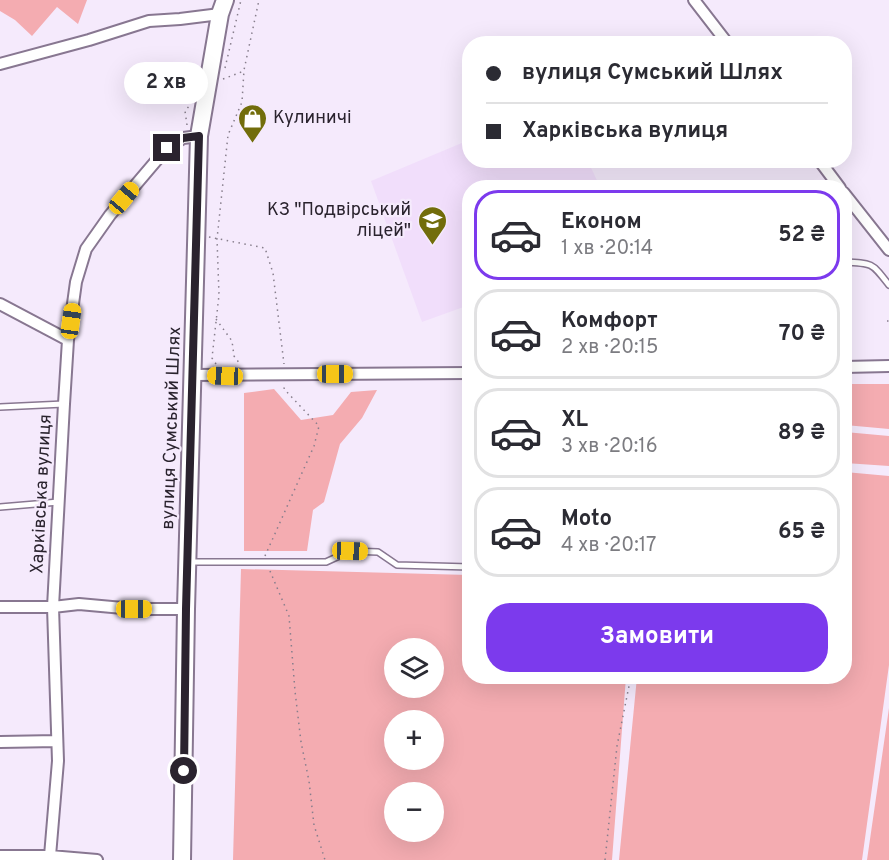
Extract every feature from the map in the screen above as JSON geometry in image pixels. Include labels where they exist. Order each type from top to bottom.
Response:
[{"type":"main road","name":"вулиця Сумський Шлях","points":[[182,860],[186,609],[199,136],[223,7]]},
{"type":"street","points":[[694,0],[722,36]]},
{"type":"street","points":[[0,64],[149,21],[180,19],[223,7]]},
{"type":"street","name":"Харківська вулиця","points":[[50,856],[58,761],[53,608],[68,340],[76,282],[86,249],[110,215],[167,148],[183,138],[199,136]]},
{"type":"street","points":[[852,203],[889,250]]},
{"type":"street","points":[[0,304],[68,340]]},
{"type":"street","points":[[852,367],[889,366]]},
{"type":"street","points":[[192,375],[462,374]]},
{"type":"street","points":[[0,607],[53,608],[79,604],[134,609],[186,609]]},
{"type":"street","points":[[0,742],[57,741]]},
{"type":"street","points":[[0,856],[50,856],[97,860]]},
{"type":"lane","points":[[852,262],[867,262],[874,266],[889,285]]},
{"type":"lane","points":[[0,407],[64,404]]},
{"type":"lane","points":[[0,507],[59,502]]},
{"type":"lane","points":[[188,562],[326,562],[350,551],[378,552],[397,565],[462,567]]},
{"type":"path","points":[[225,68],[241,0]]},
{"type":"path","points":[[225,376],[212,358],[219,295],[217,239],[228,135],[242,102],[244,70],[259,0]]},
{"type":"path","points":[[222,79],[244,70]]},
{"type":"path","points":[[197,235],[264,248],[273,273],[285,389],[319,426],[314,446],[264,557],[289,616],[301,742],[309,781],[314,825],[325,860]]},
{"type":"path","points":[[216,318],[232,341],[234,356],[243,368],[255,375]]},
{"type":"path","points":[[605,860],[617,746],[629,684]]},
{"type":"shaded area","points":[[0,0],[87,0],[78,24],[57,7],[32,36],[15,20],[0,11]]},
{"type":"shaded area","name":"КЗ \"Подвірський ліцей\"","points":[[462,143],[462,168],[591,168],[597,180],[462,180],[462,308],[422,322],[371,181]]},
{"type":"shaded area","points":[[852,384],[889,384],[889,429],[852,426]]},
{"type":"shaded area","points":[[274,389],[301,420],[333,415],[351,392],[377,390],[362,418],[340,444],[324,502],[313,510],[307,551],[244,551],[244,393]]},
{"type":"shaded area","points":[[852,433],[889,436],[889,466],[852,463]]},
{"type":"shaded area","points":[[852,473],[889,476],[889,665],[862,860],[619,860],[636,684],[852,684]]},
{"type":"shaded area","points":[[241,569],[462,575],[462,684],[625,684],[612,860],[233,860]]},
{"type":"shaded area","points":[[889,708],[889,860],[867,860]]},
{"type":"place","name":"Кулиничі","points":[[252,144]]},
{"type":"place","name":"КЗ \"Подвірський ліцей\"","points":[[432,246]]},
{"type":"route","points":[[167,148],[183,138],[199,136],[186,609],[184,771]]}]
